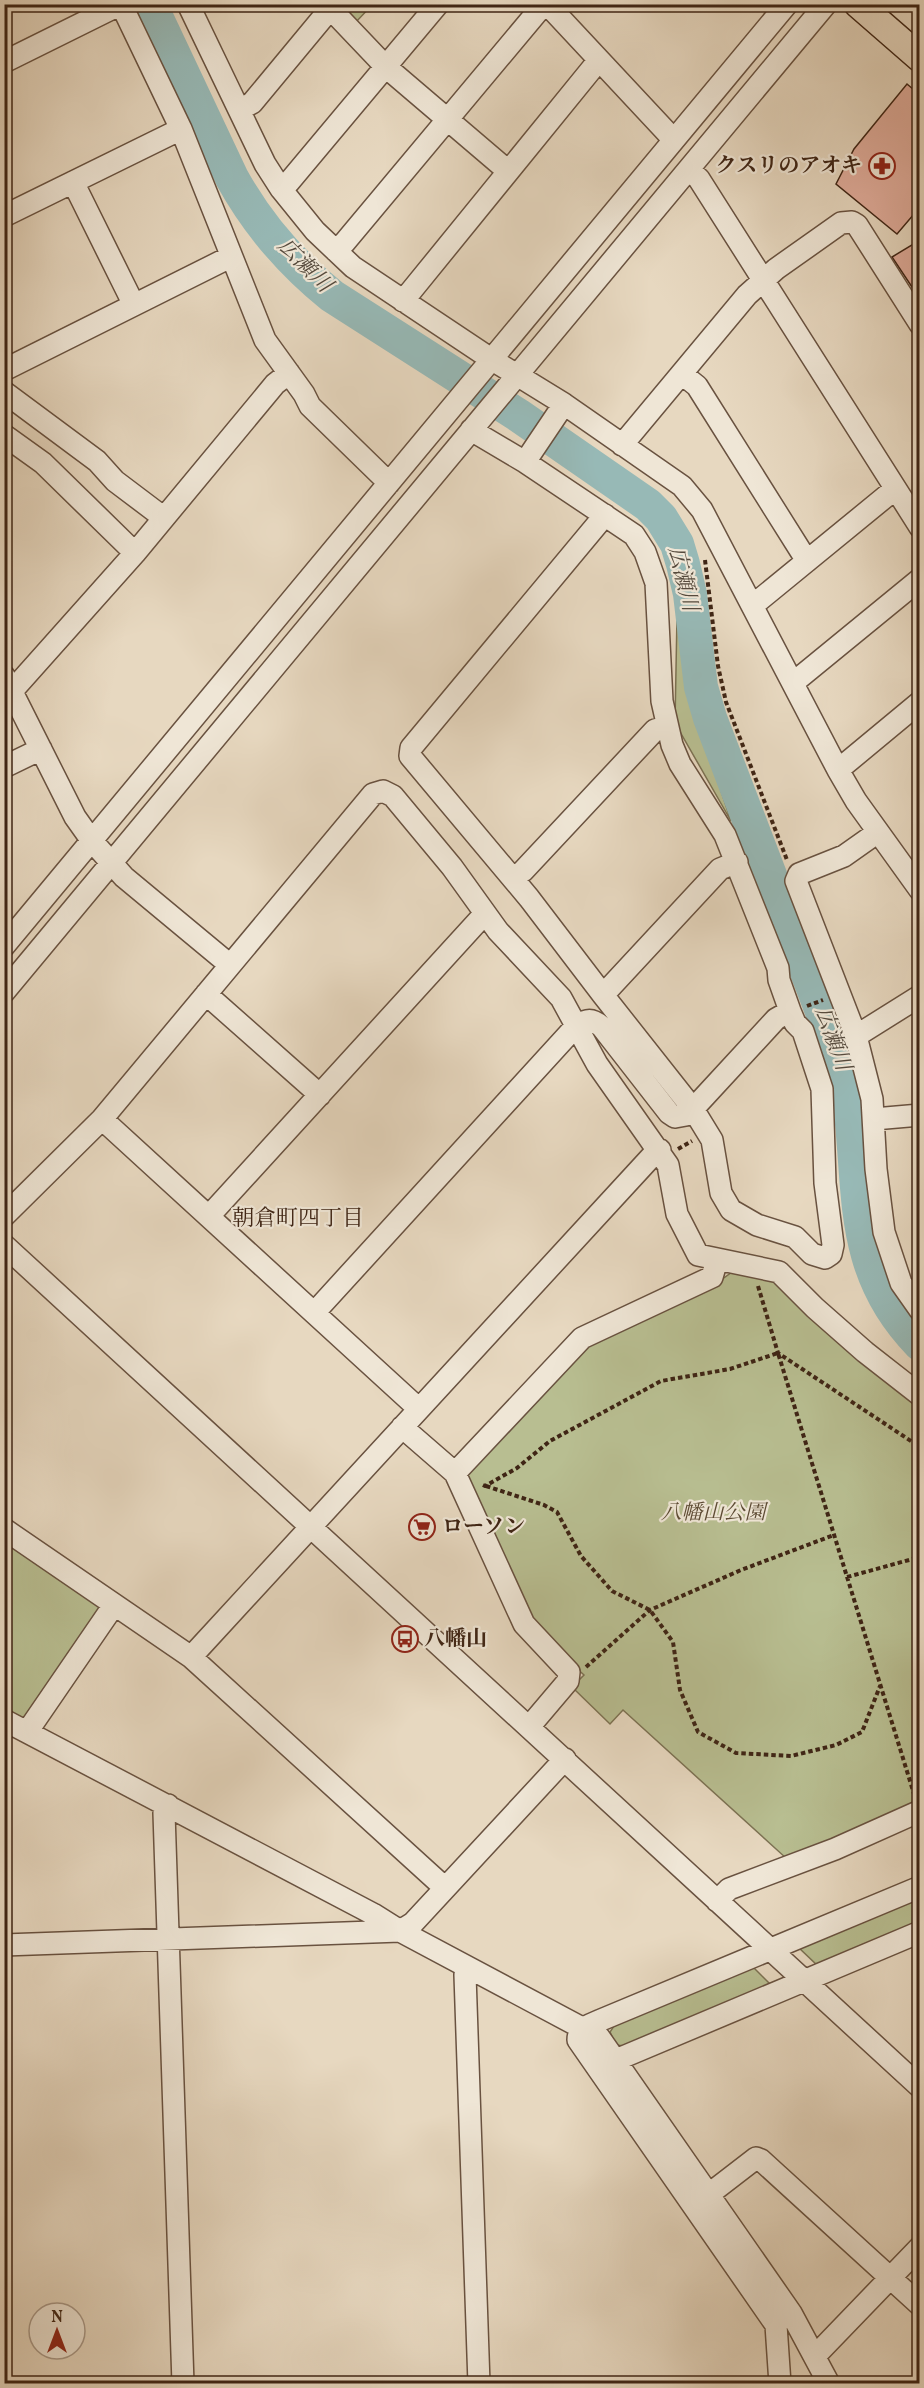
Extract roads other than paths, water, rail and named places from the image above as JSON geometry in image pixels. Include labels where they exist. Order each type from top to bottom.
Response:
[{"type":"main road","points":[[858,4],[920,58]]},
{"type":"street","points":[[4,63],[121,4],[181,129],[230,257],[265,340],[310,406],[389,483]]},
{"type":"street","points":[[188,4],[266,164],[281,189],[315,231],[353,267],[403,300],[487,364],[559,412],[622,445],[682,486],[693,497],[838,770],[878,832],[920,890]]},
{"type":"street","points":[[281,189],[438,4]]},
{"type":"street","points":[[336,251],[546,4],[674,140]]},
{"type":"street","points":[[4,946],[787,4]]},
{"type":"street","points":[[4,992],[826,4]]},
{"type":"street","points":[[238,110],[252,103],[328,7],[386,68],[508,171]]},
{"type":"street","points":[[403,300],[599,60]]},
{"type":"street","points":[[4,216],[181,129]]},
{"type":"street","points":[[689,169],[699,179],[920,527]]},
{"type":"street","points":[[73,182],[134,305]]},
{"type":"street","points":[[622,445],[747,296],[763,281],[841,224],[852,222],[857,225],[920,324]]},
{"type":"street","points":[[4,370],[230,257]]},
{"type":"street","points":[[230,965],[111,864],[92,841],[75,817],[8,683],[135,553],[276,384],[289,373]]},
{"type":"street","points":[[682,374],[697,386],[807,561]]},
{"type":"street","points":[[4,392],[97,461],[115,481],[164,518]]},
{"type":"street","points":[[528,456],[559,412]]},
{"type":"street","points":[[477,423],[528,456],[634,536],[645,552],[654,575],[662,701],[666,727],[680,764],[713,814],[737,862],[778,968],[779,980],[794,1010],[795,1023],[803,1031],[822,1089],[825,1183],[833,1245],[831,1254],[825,1258],[817,1257],[795,1237],[757,1225],[731,1210],[721,1193],[712,1140],[693,1109],[513,878],[410,756],[411,748],[605,515]]},
{"type":"street","points":[[4,435],[43,463],[135,553]]},
{"type":"street","points":[[752,606],[895,489]]},
{"type":"street","points":[[792,683],[920,579]]},
{"type":"street","points":[[838,770],[920,702]]},
{"type":"street","points":[[513,878],[524,871],[655,730],[666,727]]},
{"type":"street","points":[[4,767],[41,749]]},
{"type":"street","points":[[4,1216],[102,1119],[373,794],[378,791],[388,792],[452,867],[498,931],[556,992],[597,1064],[665,1152],[677,1214],[695,1251],[700,1256],[779,1272],[814,1308],[920,1395]]},
{"type":"street","points":[[878,832],[844,856],[806,870],[796,877],[796,881],[856,1036],[868,1078],[874,1119],[876,1169],[884,1233],[901,1283],[920,1310]]},
{"type":"street","points":[[603,995],[720,869],[737,862]]},
{"type":"street","points":[[209,1216],[486,915]]},
{"type":"street","points":[[206,994],[320,1095]]},
{"type":"street","points":[[856,1036],[920,996]]},
{"type":"street","points":[[314,1313],[576,1026],[584,1021],[595,1021],[669,1113],[675,1117],[693,1109],[776,1019],[794,1010]]},
{"type":"street","points":[[874,1119],[920,1115]]},
{"type":"street","points":[[102,1119],[419,1409]]},
{"type":"street","points":[[191,1657],[652,1156],[665,1152]]},
{"type":"street","points":[[4,1245],[920,2086]]},
{"type":"street","points":[[454,1473],[582,1338],[712,1277],[717,1260]]},
{"type":"street","points":[[402,1427],[454,1473],[524,1624],[567,1669],[570,1676],[529,1727]]},
{"type":"street","points":[[4,1529],[191,1657],[445,1888]]},
{"type":"street","points":[[27,1732],[114,1605]]},
{"type":"street","points":[[4,1720],[374,1914],[400,1931],[599,2037],[708,2194],[783,2319],[780,2384]]},
{"type":"street","points":[[4,1945],[400,1931],[413,1923],[565,1760]]},
{"type":"street","points":[[168,1806],[164,1813],[183,2384]]},
{"type":"street","points":[[717,1901],[729,1889],[835,1849],[919,1811]]},
{"type":"street","points":[[829,2384],[815,2356],[783,2319],[578,2040],[578,2035],[584,2028],[920,1887]]},
{"type":"street","points":[[616,2060],[920,1932]]},
{"type":"street","points":[[468,1968],[465,1975],[478,2384]]},
{"type":"street","points":[[708,2194],[756,2158],[761,2160],[920,2305]]},
{"type":"street","points":[[815,2356],[920,2247]]},
{"type":"waterway","name":"広瀬川","points":[[150,4],[232,178],[253,212],[289,257],[332,296],[518,415],[648,505],[661,518],[677,544],[690,594],[701,687],[710,718],[842,1064],[849,1102],[859,1210],[865,1245],[876,1278],[894,1311],[920,1344]]},
{"type":"place","name":"クスリのアオキ","points":[[882,166]]},
{"type":"place","name":"ローソン","points":[[422,1527]]},
{"type":"place","name":"八幡山","points":[[405,1639]]},
{"type":"district","name":"朝倉町四丁目","points":[[298,1219]]},
{"type":"park label","name":"八幡山公園","points":[[713,1513]]}]
